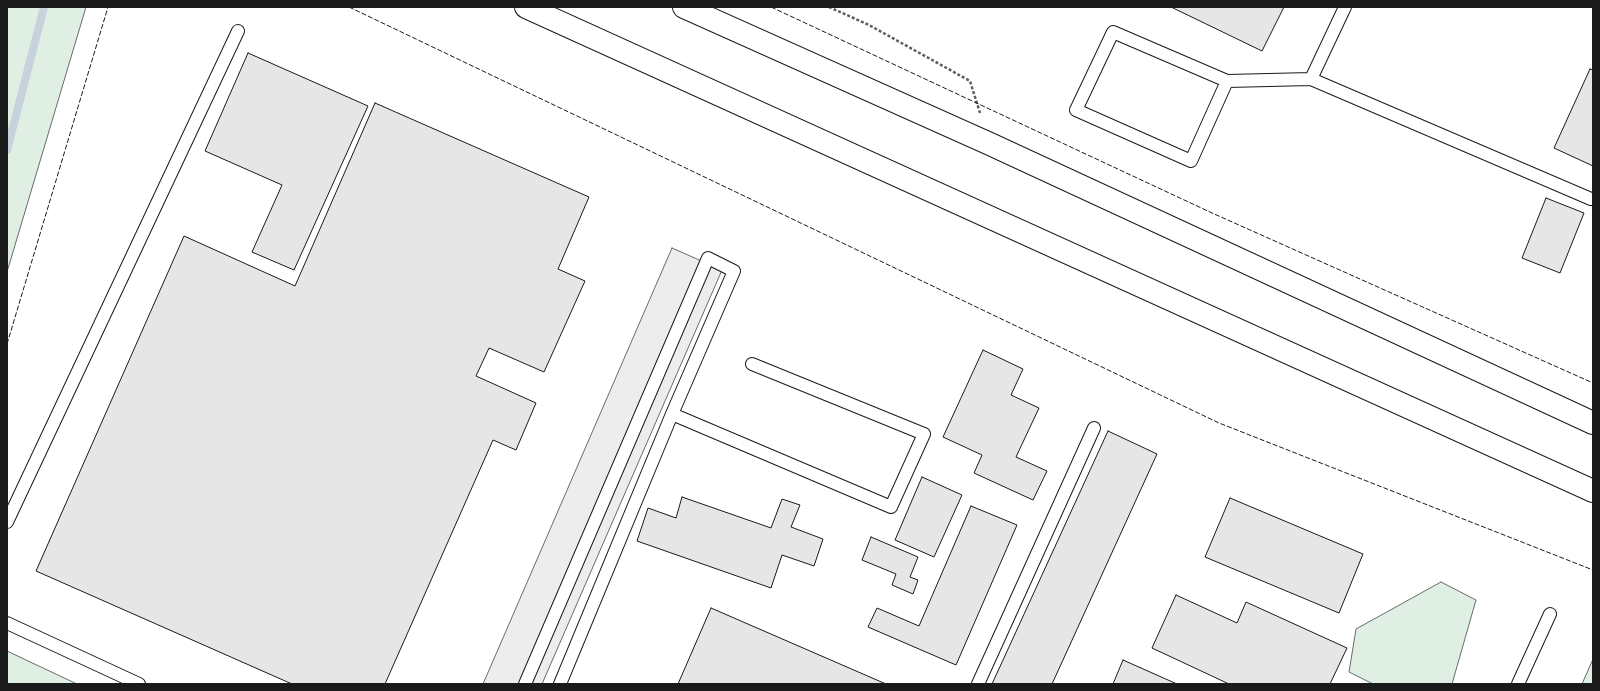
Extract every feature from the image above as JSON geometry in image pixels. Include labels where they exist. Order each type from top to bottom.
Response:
[{"type":"highway","points":[[526,7],[1593,491]]},
{"type":"highway","points":[[684,7],[990,144],[1593,423]]},
{"type":"lane","points":[[1311,79],[1345,7]]},
{"type":"lane","points":[[7,522],[238,31]]},
{"type":"lane","points":[[1227,81],[1191,161],[1076,110],[1113,32],[1227,81],[1311,79],[1591,200]]},
{"type":"lane","points":[[524,684],[708,258],[734,271],[672,414],[560,684]]},
{"type":"lane","points":[[672,414],[891,507],[924,434],[752,364]]},
{"type":"lane","points":[[978,684],[1094,428]]},
{"type":"lane","points":[[1518,684],[1550,614]]},
{"type":"lane","points":[[7,623],[140,684]]},
{"type":"path","points":[[829,7],[869,25],[970,81],[990,144]]},
{"type":"green space","points":[[7,7],[86,7],[7,272]]},
{"type":"green space","points":[[1441,582],[1476,600],[1452,684],[1373,684],[1349,672],[1356,629]]},
{"type":"green space","points":[[7,651],[77,684],[7,684]]},
{"type":"green space","points":[[1593,659],[1593,684],[1582,684]]},
{"type":"shaded area","points":[[672,248],[722,270],[542,684],[483,684]]},
{"type":"building","points":[[1171,7],[1284,7],[1262,51]]},
{"type":"building","points":[[248,53],[368,106],[294,270],[252,252],[282,185],[205,151]]},
{"type":"building","points":[[1590,69],[1593,70],[1593,166],[1554,148]]},
{"type":"building","points":[[375,103],[589,197],[558,269],[585,281],[544,372],[489,348],[476,376],[536,403],[516,450],[493,440],[385,684],[292,684],[36,571],[184,236],[295,286]]},
{"type":"building","points":[[1546,198],[1584,213],[1560,273],[1522,258]]},
{"type":"building","points":[[983,350],[1023,369],[1011,395],[1039,408],[1016,457],[1047,471],[1033,500],[974,473],[982,455],[943,437]]},
{"type":"building","points":[[1108,431],[1157,454],[1052,684],[992,684]]},
{"type":"building","points":[[922,477],[962,495],[934,557],[895,540]]},
{"type":"building","points":[[682,497],[771,528],[782,499],[800,505],[791,527],[823,539],[814,566],[782,555],[771,588],[637,541],[648,508],[676,518]]},
{"type":"building","points":[[1230,498],[1363,554],[1339,613],[1205,557]]},
{"type":"building","points":[[971,506],[1017,525],[956,665],[868,627],[877,608],[919,626]]},
{"type":"building","points":[[871,537],[918,557],[910,577],[918,580],[913,594],[892,585],[896,574],[862,560]]},
{"type":"building","points":[[1176,595],[1237,623],[1246,602],[1347,648],[1330,684],[1229,684],[1152,648]]},
{"type":"building","points":[[711,608],[886,684],[678,684]]},
{"type":"building","points":[[1123,660],[1177,684],[1113,684]]},
{"type":"waterway","points":[[7,150],[44,7]]},
{"type":"fence","points":[[7,344],[108,7]]},
{"type":"fence","points":[[349,7],[1219,423],[1593,570]]},
{"type":"fence","points":[[771,7],[1212,213],[1593,383]]}]
